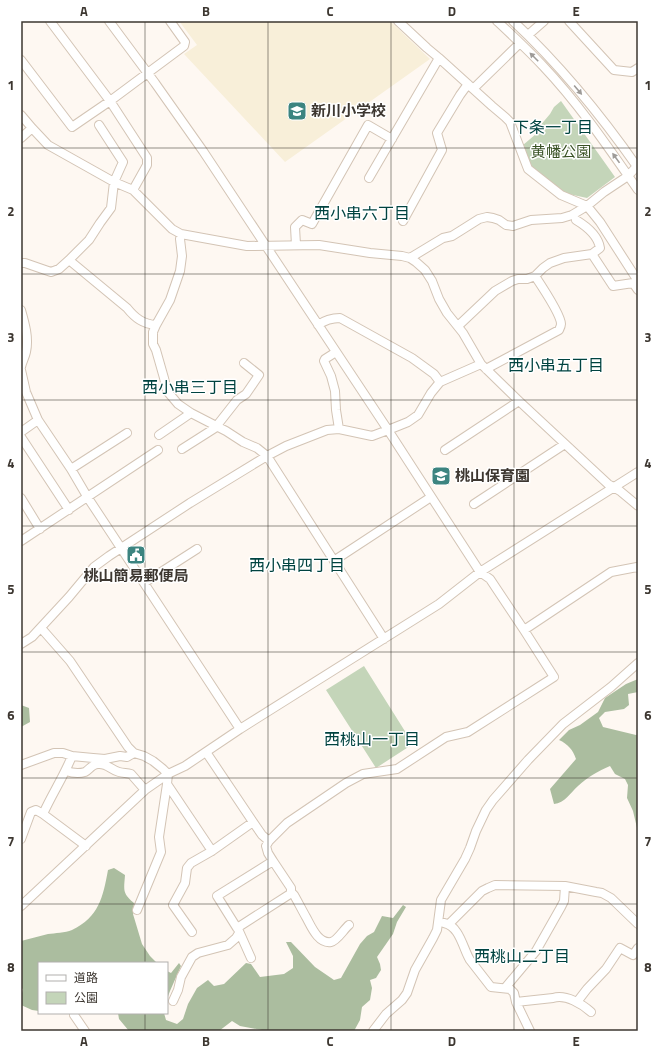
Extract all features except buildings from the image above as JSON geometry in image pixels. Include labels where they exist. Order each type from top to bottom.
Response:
[{"type":"street","points":[[50,21],[110,101],[148,158],[147,165],[133,190]]},
{"type":"street","points":[[109,21],[203,151],[480,572],[490,579],[554,677],[468,732],[446,737],[397,769],[363,774],[346,783],[287,823],[269,841],[266,846],[268,853],[291,888],[291,892],[294,894],[312,930],[325,942],[332,942],[349,925]]},
{"type":"street","points":[[21,60],[72,127],[148,74],[184,46],[185,42],[170,21]]},
{"type":"street","points":[[398,21],[510,122],[528,169],[561,195],[587,206],[600,222],[638,281]]},
{"type":"street","points":[[497,21],[544,66],[567,93],[590,122],[638,190]]},
{"type":"street","points":[[410,258],[443,238],[452,236],[479,219],[487,217],[493,218],[506,225],[513,226],[531,220],[562,218],[572,215],[628,176],[638,166],[576,87],[513,21]]},
{"type":"street","points":[[528,35],[544,21]]},
{"type":"street","points":[[569,21],[614,70],[632,72],[638,68]]},
{"type":"street","points":[[403,221],[442,150],[437,133],[460,95],[520,43]]},
{"type":"street","points":[[369,178],[439,58]]},
{"type":"street","points":[[21,115],[48,145],[114,182],[133,190],[172,229],[181,234],[247,246],[319,245],[410,258],[425,270],[432,281],[439,299],[447,313],[458,326],[484,367],[608,484],[620,491],[638,506]]},
{"type":"street","points":[[296,245],[295,227],[302,220],[312,224],[368,125],[392,139]]},
{"type":"street","points":[[21,263],[51,272],[59,268],[89,240],[111,208],[114,182],[124,162],[99,126]]},
{"type":"street","points":[[21,138],[32,128]]},
{"type":"street","points":[[458,326],[495,291],[518,279],[527,279],[535,276],[550,263],[564,258],[592,254],[600,248],[599,243],[590,230],[576,220]]},
{"type":"street","points":[[181,234],[180,239],[182,256],[180,271],[170,300],[153,332],[153,344],[167,391],[178,404],[191,413],[216,425],[243,442],[257,448],[267,456],[384,639]]},
{"type":"street","points":[[592,254],[613,286],[634,283],[638,290]]},
{"type":"street","points":[[69,260],[127,308],[133,316],[145,322],[156,324]]},
{"type":"street","points":[[21,644],[32,637],[41,628],[94,567],[190,503],[267,456],[286,446],[327,430],[339,429],[372,436],[408,422],[418,415],[431,393],[440,382],[484,367],[559,330],[562,324],[552,303],[535,276]]},
{"type":"street","points":[[21,310],[25,323],[27,344],[26,354],[21,368],[26,392],[38,420],[240,729]]},
{"type":"street","points":[[318,325],[333,318],[340,318],[412,358],[434,374],[440,382]]},
{"type":"street","points":[[336,352],[324,361],[331,376],[335,391],[339,429]]},
{"type":"street","points":[[182,449],[215,428],[237,400],[246,394],[259,375],[244,363]]},
{"type":"street","points":[[446,450],[519,401]]},
{"type":"street","points":[[159,435],[191,413]]},
{"type":"street","points":[[21,432],[38,420]]},
{"type":"street","points":[[71,469],[127,433]]},
{"type":"street","points":[[21,437],[69,510]]},
{"type":"street","points":[[474,504],[565,444]]},
{"type":"street","points":[[21,542],[158,450]]},
{"type":"street","points":[[21,906],[145,790],[168,774],[184,766],[240,729],[384,639],[438,604],[480,572],[638,472]]},
{"type":"street","points":[[334,560],[431,497]]},
{"type":"street","points":[[21,498],[40,529]]},
{"type":"street","points":[[144,583],[197,549]]},
{"type":"street","points":[[524,630],[611,572],[638,568]]},
{"type":"street","points":[[41,628],[70,661],[134,754]]},
{"type":"street","points":[[372,1031],[386,1014],[402,1000],[407,993],[415,970],[437,930],[441,900],[467,854],[486,810],[505,785],[563,724],[611,687],[638,663]]},
{"type":"street","points":[[206,752],[262,835],[269,841]]},
{"type":"street","points":[[21,765],[54,753],[105,759],[120,756],[127,757],[134,754],[144,756],[153,761],[163,768],[168,774],[159,837],[161,852],[137,910]]},
{"type":"street","points":[[43,814],[66,771],[72,756]]},
{"type":"street","points":[[66,771],[77,773],[86,771],[90,767],[97,764],[103,764],[114,770],[131,774],[145,790]]},
{"type":"street","points":[[167,784],[212,850]]},
{"type":"street","points":[[21,840],[31,812],[36,810],[86,846]]},
{"type":"street","points":[[192,932],[173,905],[184,883],[187,868],[191,863],[253,822]]},
{"type":"street","points":[[251,958],[238,931],[217,896],[273,860]]},
{"type":"street","points":[[448,924],[476,897],[488,888],[495,885],[572,886],[602,893],[611,898],[638,924]]},
{"type":"street","points":[[505,988],[536,951],[564,901],[565,886]]},
{"type":"street","points":[[173,1001],[178,990],[181,977],[192,957],[198,953],[228,945],[236,938],[238,931],[291,892]]},
{"type":"street","points":[[438,924],[445,923],[453,928],[461,939],[469,959],[491,988],[510,989],[514,993]]},
{"type":"street","points":[[577,1002],[606,969],[620,948],[633,955],[638,948]]},
{"type":"street","points":[[522,966],[514,993],[516,1002],[530,1031]]},
{"type":"street","points":[[516,1002],[559,996],[577,1002],[592,1012]]},
{"type":"street","points":[[74,1015],[85,1031]]},
{"type":"shaded area","name":"新川小学校","points":[[179,21],[390,21],[430,59],[285,162],[184,54],[197,45]]},
{"type":"green space","name":"黄幡公園","points":[[561,101],[615,177],[587,198],[564,193],[530,165],[523,145],[536,134],[539,127],[554,107]]},
{"type":"green space","points":[[364,666],[413,744],[376,768],[326,690]]},
{"type":"green space","points":[[638,679],[638,692],[628,694],[629,705],[624,709],[605,712],[599,718],[603,727],[636,735],[638,734],[638,832],[633,811],[627,798],[628,785],[625,779],[615,774],[610,766],[589,777],[561,802],[554,804],[550,789],[576,759],[570,748],[559,740],[569,730],[580,725],[598,712],[605,698],[626,684]]},
{"type":"green space","points":[[21,705],[29,708],[30,722],[21,727]]},
{"type":"green space","points":[[114,868],[125,875],[125,891],[127,897],[134,903],[133,914],[142,944],[156,962],[38,962],[38,1011],[21,1005],[23,989],[21,988],[21,941],[48,934],[69,931],[81,925],[94,912],[102,897],[108,870]]},
{"type":"green space","points":[[403,905],[406,907],[397,922],[393,934],[377,957],[381,970],[376,978],[370,980],[372,988],[370,1000],[362,1007],[360,1020],[354,1031],[264,1031],[240,1026],[232,1021],[219,1031],[129,1031],[119,1019],[118,1014],[164,1014],[166,1020],[177,1024],[183,1019],[188,1004],[197,988],[208,980],[214,986],[224,984],[246,963],[251,964],[260,977],[284,974],[293,968],[293,956],[286,942],[291,942],[315,967],[334,980],[341,978],[360,944],[367,936],[374,932],[382,916],[393,918]]},
{"type":"green space","points":[[179,963],[181,966],[168,996],[168,972],[171,973]]},
{"type":"place","name":"新川小学校","points":[[297,111]]},
{"type":"place","name":"桃山保育園","points":[[441,476]]},
{"type":"place","name":"桃山簡易郵便局","points":[[136,555]]},
{"type":"district","name":"下条一丁目","points":[[553,127]]},
{"type":"district","name":"西小串六丁目","points":[[362,213]]},
{"type":"district","name":"西小串五丁目","points":[[556,365]]},
{"type":"district","name":"西小串三丁目","points":[[190,387]]},
{"type":"district","name":"西小串四丁目","points":[[297,565]]},
{"type":"district","name":"西桃山一丁目","points":[[372,739]]},
{"type":"district","name":"西桃山二丁目","points":[[522,956]]}]
